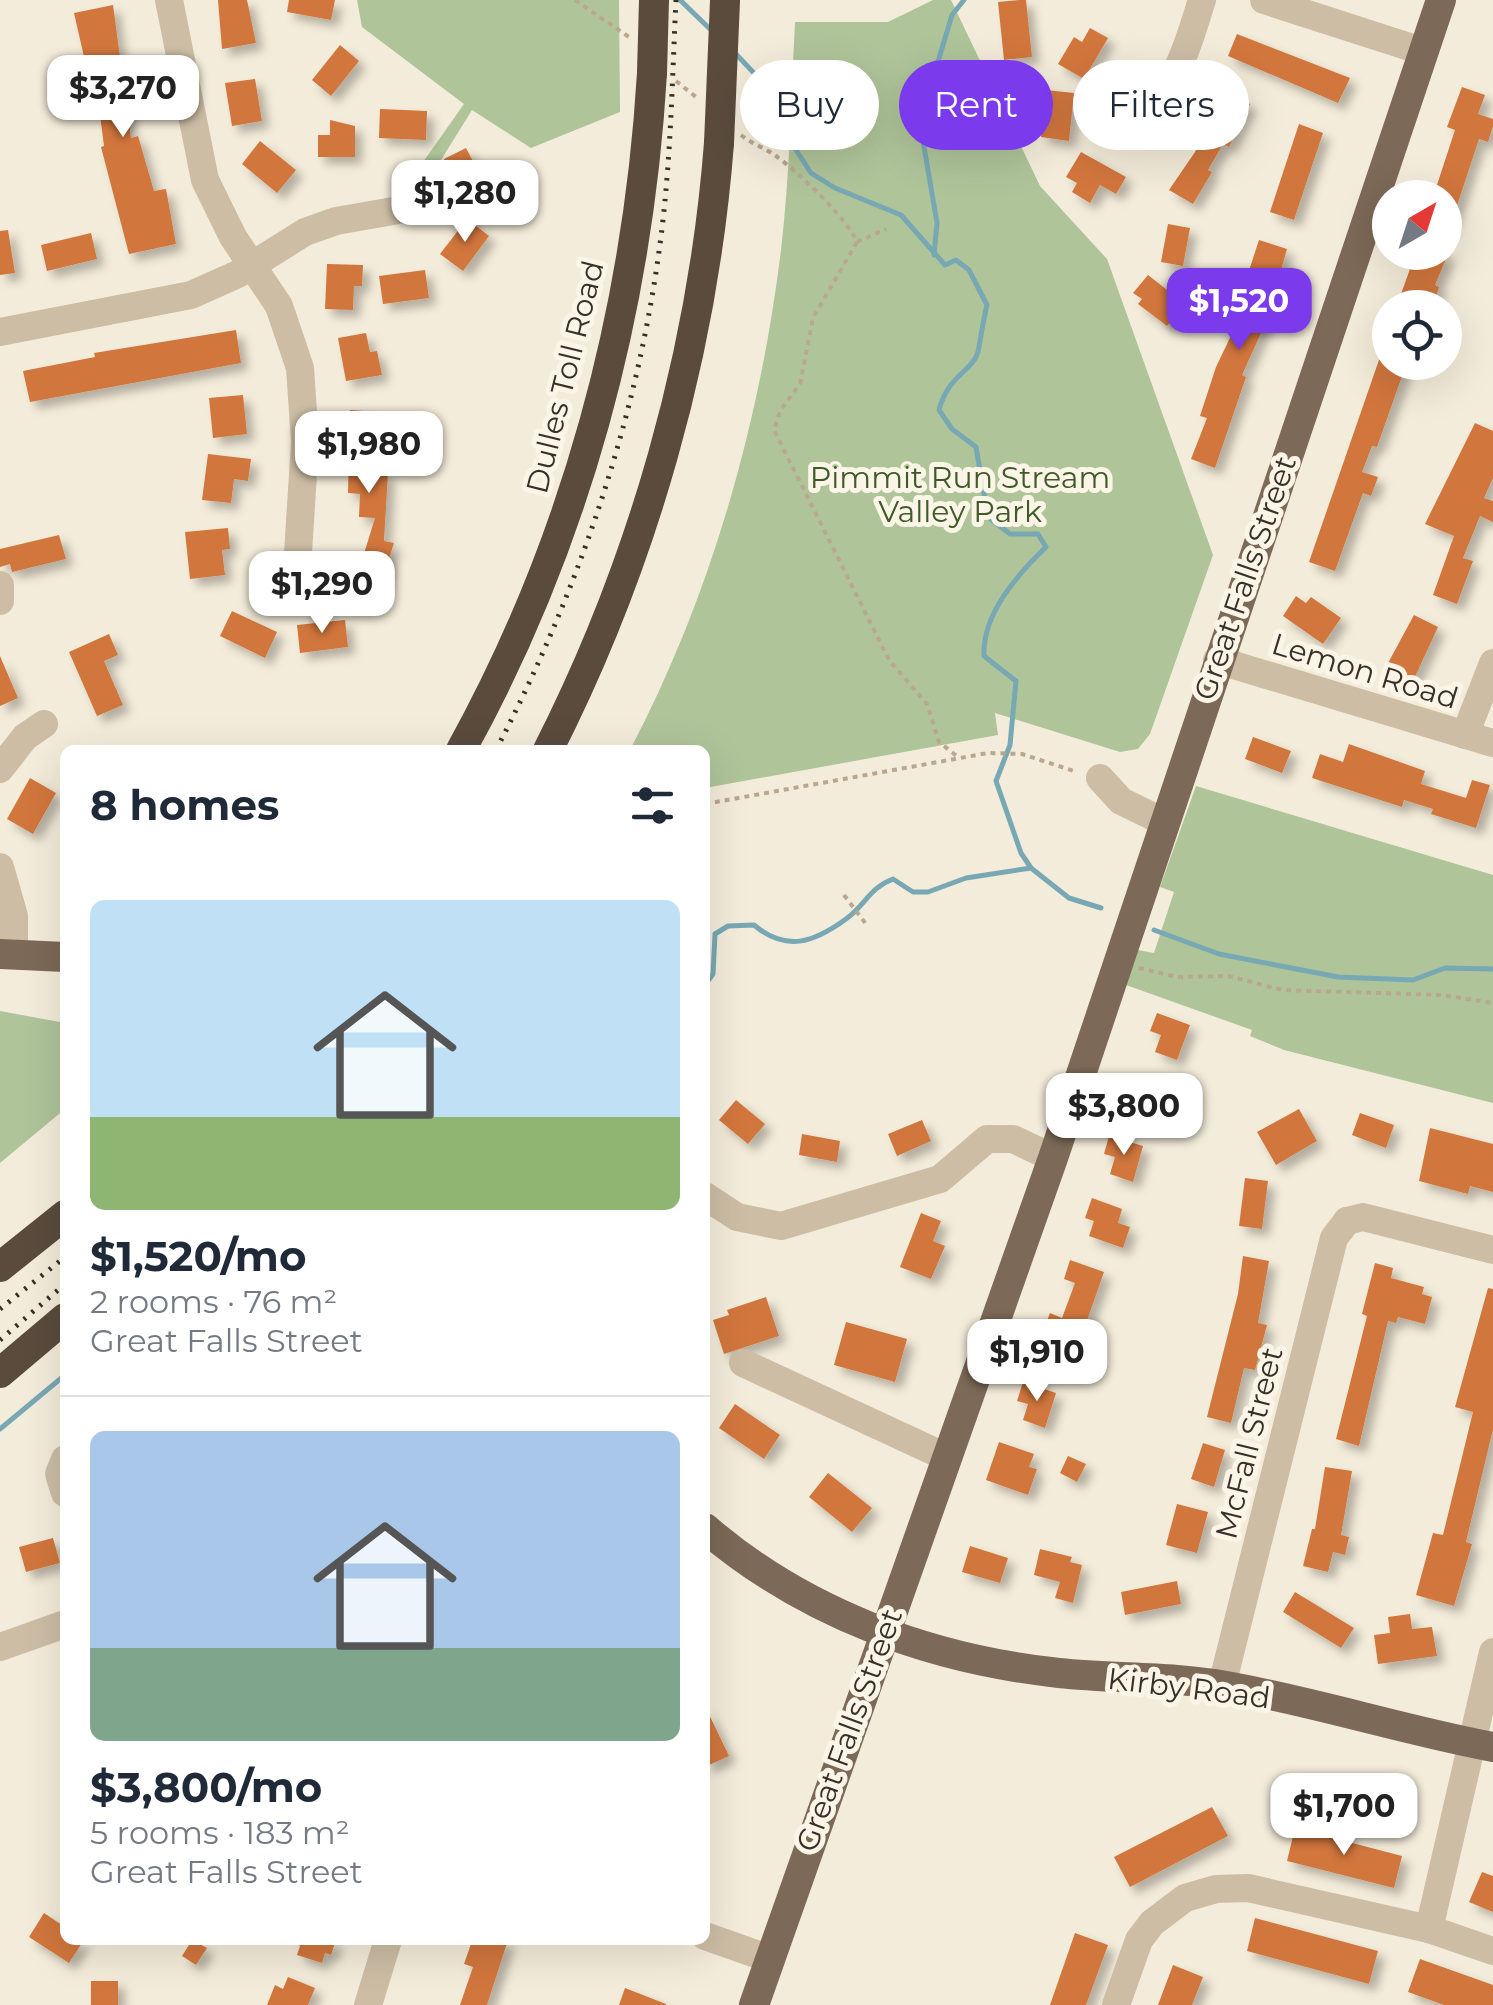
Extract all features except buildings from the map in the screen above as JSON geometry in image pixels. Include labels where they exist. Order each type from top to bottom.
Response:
[{"type":"highway","name":"Dulles Toll Road","points":[[463,745],[520,631],[591,437],[638,217],[658,72],[654,0]]},
{"type":"highway","points":[[550,745],[621,582],[664,448],[702,278],[726,136],[726,0]]},
{"type":"highway","points":[[0,1267],[60,1219]]},
{"type":"highway","points":[[0,1373],[60,1322]]},
{"type":"main road","name":"Great Falls Street","points":[[754,2005],[1052,1158],[1441,0]]},
{"type":"main road","points":[[7,954],[60,957]]},
{"type":"main road","name":"Kirby Road","points":[[710,1536],[797,1595],[884,1633],[1052,1672],[1222,1685],[1482,1745]]},
{"type":"street","points":[[170,0],[205,180],[226,225],[254,262],[279,306],[300,368],[304,442],[298,553]]},
{"type":"street","points":[[1182,60],[1202,0]]},
{"type":"street","points":[[1264,0],[1422,51]]},
{"type":"street","points":[[0,332],[192,295],[305,232],[336,220],[399,210]]},
{"type":"street","points":[[0,584],[0,601]]},
{"type":"street","name":"Lemon Road","points":[[1217,660],[1493,744]]},
{"type":"street","points":[[1465,736],[1493,663]]},
{"type":"street","points":[[0,769],[25,737],[44,724]]},
{"type":"street","points":[[1100,778],[1121,801],[1164,822]]},
{"type":"street","points":[[0,867],[12,903],[7,954]]},
{"type":"street","points":[[710,1199],[737,1217],[781,1226],[940,1179],[987,1139],[1013,1139],[1052,1158]]},
{"type":"street","name":"McFall Street","points":[[1222,1685],[1334,1238],[1344,1215],[1493,1250]]},
{"type":"street","points":[[743,1363],[946,1456]]},
{"type":"street","points":[[0,1647],[60,1626]]},
{"type":"street","points":[[1428,1929],[1482,1745],[1493,1652]]},
{"type":"street","points":[[1116,2005],[1140,1940],[1152,1922],[1202,1891],[1248,1888],[1428,1929],[1493,1951]]},
{"type":"street","points":[[710,1938],[770,1959]]},
{"type":"street","points":[[368,2005],[386,1945]]},
{"type":"path","points":[[575,0],[631,40]]},
{"type":"path","points":[[658,72],[703,103]]},
{"type":"path","points":[[726,136],[780,158],[852,229],[857,242]]},
{"type":"path","points":[[886,230],[857,242],[813,318],[800,384],[780,410],[774,430],[889,660],[927,704],[939,742],[958,757]]},
{"type":"path","points":[[710,803],[958,757],[1022,754],[1100,778]]},
{"type":"path","points":[[844,895],[866,924]]},
{"type":"path","points":[[1136,966],[1154,975],[1228,976],[1282,990],[1442,995],[1493,1004]]},
{"type":"green space","points":[[357,0],[619,0],[620,112],[531,148],[472,110],[423,189],[411,179],[464,104],[362,27]]},
{"type":"green space","name":"Pimmit Run Stream Valley Park","points":[[933,0],[951,0],[980,60],[899,60],[899,150],[1023,150],[1040,186],[1107,259],[1213,555],[1150,734],[1138,749],[1120,752],[995,713],[998,735],[710,787],[710,745],[632,745],[685,631],[728,507],[745,443],[772,315],[789,150],[879,150],[879,60],[793,60],[795,22],[888,22]]},
{"type":"green space","points":[[1196,786],[1493,875],[1493,1103],[1284,1050],[1250,1036],[1252,1030],[1126,985],[1138,950],[1154,953],[1174,892],[1160,887]]},
{"type":"green space","points":[[0,1011],[60,1022],[60,1113],[0,1163]]},
{"type":"waterway","points":[[680,0],[712,31]]},
{"type":"waterway","points":[[934,255],[937,223],[915,94],[937,65],[952,15],[964,0]]},
{"type":"waterway","points":[[734,52],[773,93],[783,130],[811,173],[835,188],[901,215],[945,265],[956,260],[969,270],[987,305],[975,359],[948,389],[939,410],[952,429],[976,447],[988,517],[1010,534],[1038,534],[1046,547],[1004,596],[985,640],[984,656],[1016,681],[1010,745],[996,781],[1021,853],[1031,868],[1069,898],[1101,908]]},
{"type":"waterway","points":[[710,978],[715,934],[728,926],[754,925],[788,941],[811,939],[852,914],[878,887],[893,879],[913,892],[928,892],[966,878],[1031,868]]},
{"type":"waterway","points":[[1154,930],[1219,954],[1338,977],[1413,980],[1445,968],[1493,969]]},
{"type":"waterway","points":[[0,1429],[60,1379]]},
{"type":"railway","points":[[498,745],[578,567],[620,440],[636,375],[664,214],[676,0]]},
{"type":"railway","points":[[0,1309],[60,1261]]},
{"type":"railway","points":[[0,1340],[60,1288]]}]
